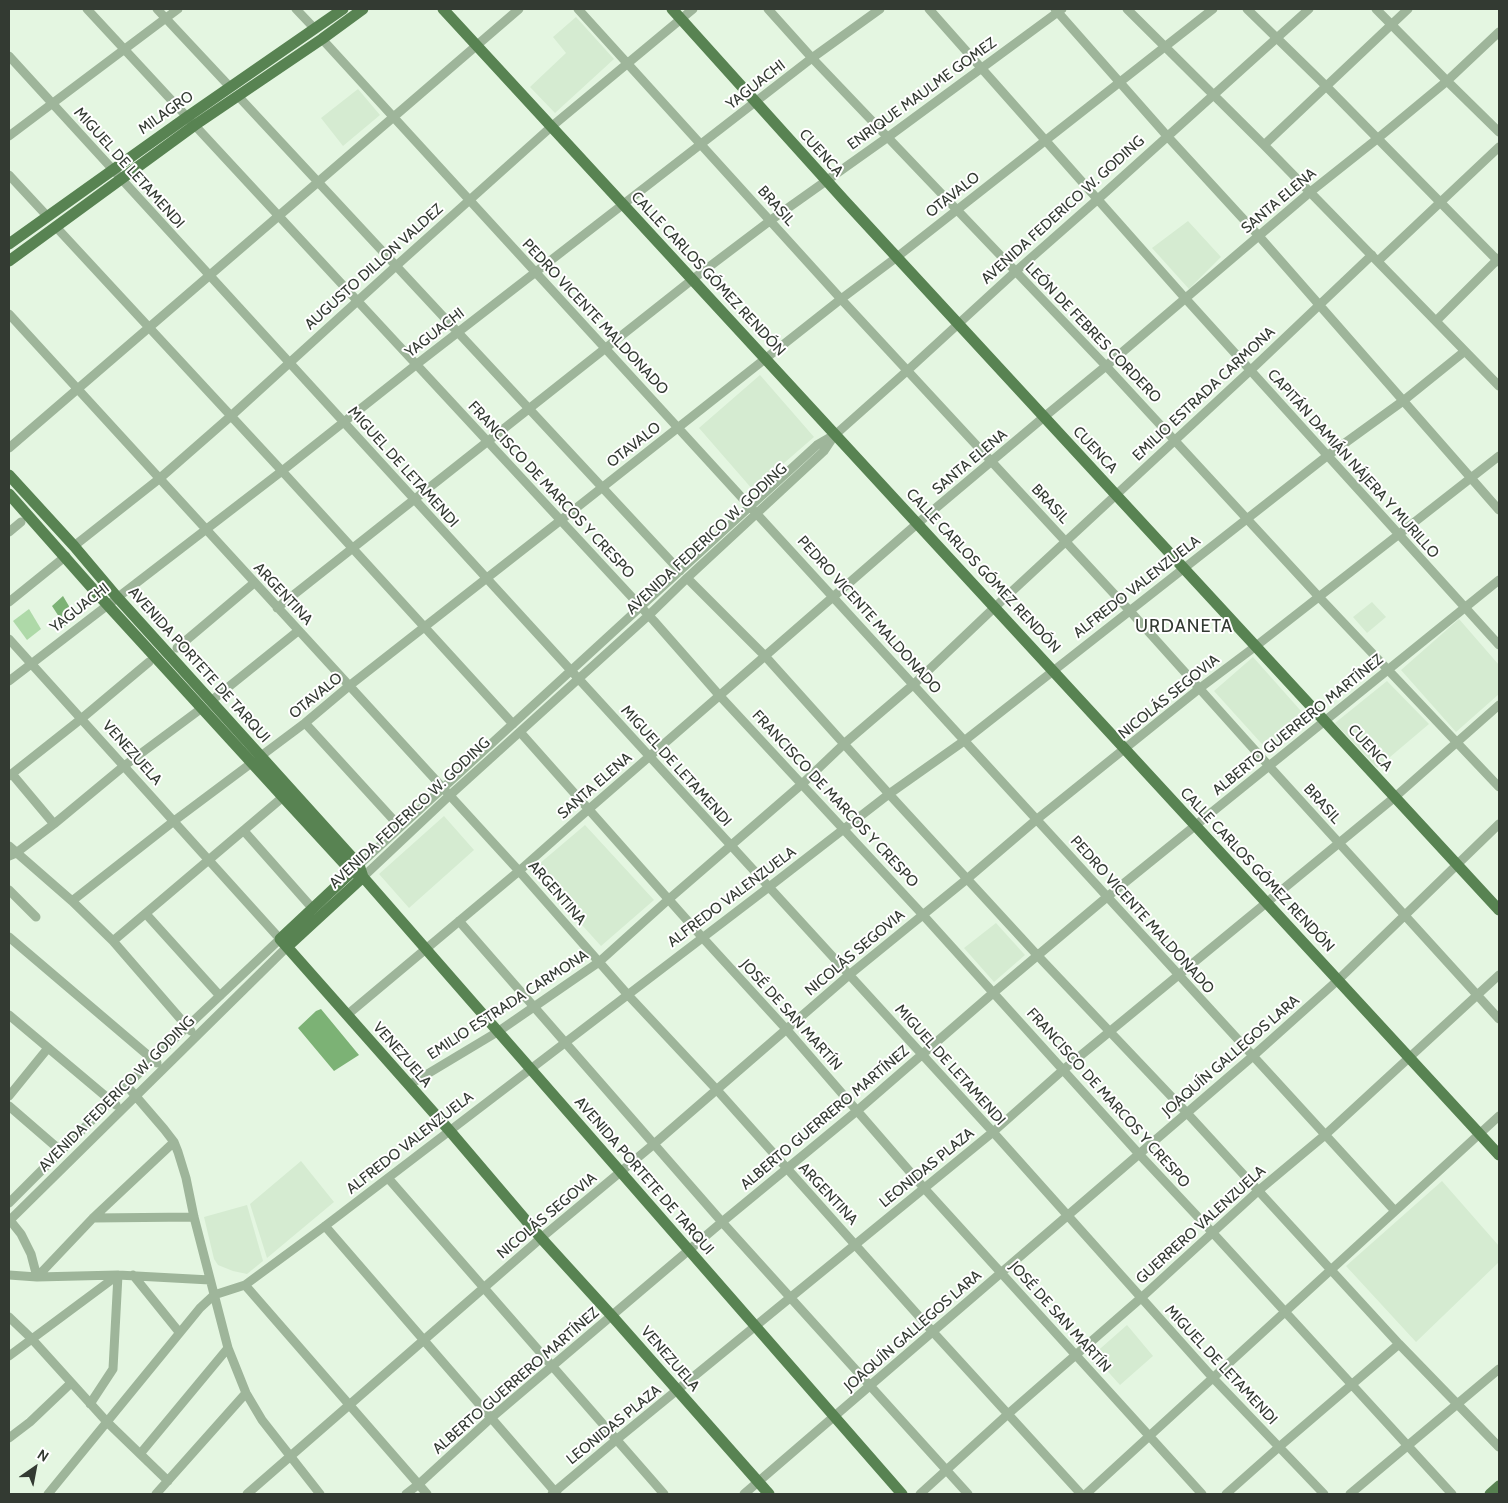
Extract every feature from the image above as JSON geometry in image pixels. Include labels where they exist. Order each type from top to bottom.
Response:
[{"type":"main road","name":"MILAGRO","points":[[9,261],[121,179],[230,87],[342,9]]},
{"type":"main road","name":"MILAGRO","points":[[9,244],[112,170],[191,121],[238,96],[363,9]]},
{"type":"main road","name":"CALLE CARLOS GÓMEZ RENDÓN","points":[[443,9],[1499,1155]]},
{"type":"main road","name":"CUENCA","points":[[672,9],[826,180],[1499,910]]},
{"type":"main road","name":"AVENIDA PORTETE DE TARQUI","points":[[9,475],[74,546],[206,704]]},
{"type":"main road","name":"AVENIDA PORTETE DE TARQUI","points":[[9,494],[108,604],[206,704],[356,868],[902,1494]]},
{"type":"main road","name":"AVENIDA PORTETE DE TARQUI","points":[[256,759],[283,797],[356,868]]},
{"type":"main road","name":"AVENIDA FEDERICO W. GODING","points":[[284,943],[313,908],[356,868]]},
{"type":"main road","name":"AVENIDA FEDERICO W. GODING","points":[[284,943],[364,877]]},
{"type":"main road","name":"VENEZUELA","points":[[284,943],[449,1130],[541,1238],[769,1494]]},
{"type":"main road","points":[[1490,1494],[1499,1486]]},
{"type":"street","name":"FRANCISCO DE MARCOS Y CRESPO","points":[[87,9],[642,607],[719,695],[923,915],[1139,1154],[1452,1494]]},
{"type":"street","points":[[156,9],[230,87]]},
{"type":"street","points":[[9,136],[178,9]]},
{"type":"street","points":[[296,9],[315,29]]},
{"type":"street","points":[[9,448],[519,9]]},
{"type":"street","name":"BRASIL","points":[[578,9],[771,220],[840,299],[1129,610],[1499,1019]]},
{"type":"street","name":"AUGUSTO DILLON VALDEZ","points":[[74,546],[159,479],[231,416],[469,199],[551,127],[693,9]]},
{"type":"street","name":"LEÓN DE FEBRES CORDERO","points":[[768,9],[812,58],[1106,366],[1319,597],[1499,786]]},
{"type":"street","name":"YAGUACHI","points":[[9,681],[344,423],[417,364],[812,58],[880,9]]},
{"type":"street","name":"CAPITÁN DAMIÁN NÁJERA Y MURILLO","points":[[929,9],[1185,298],[1499,645]]},
{"type":"street","points":[[1128,9],[1214,94],[1465,351],[1497,380]]},
{"type":"street","name":"OTAVALO","points":[[72,901],[305,723],[349,686],[840,299],[897,257],[1213,9]]},
{"type":"street","points":[[1247,9],[1498,260],[1436,321]]},
{"type":"street","name":"AVENIDA FEDERICO W. GODING","points":[[364,877],[520,732],[642,607],[683,574],[754,510],[817,445],[836,434],[1309,9]]},
{"type":"street","points":[[1376,9],[1499,132]]},
{"type":"street","points":[[1264,145],[1408,9]]},
{"type":"street","points":[[1058,10],[1119,82],[1319,304],[1499,510]]},
{"type":"street","name":"ENRIQUE MAULME GOMEZ","points":[[277,608],[693,279],[1058,10]]},
{"type":"street","name":"SANTA ELENA","points":[[347,1015],[519,871],[918,523],[1309,193],[1447,81],[1499,32]]},
{"type":"street","name":"PEDRO VICENTE MALDONADO","points":[[322,39],[914,684],[1394,1211]]},
{"type":"street","name":"MIGUEL DE LETAMENDI","points":[[9,56],[288,363],[650,756],[1213,1378],[1324,1494]]},
{"type":"street","points":[[238,96],[602,488],[683,574],[765,656],[1038,956],[1187,1113],[1399,1344],[1499,1447]]},
{"type":"street","name":"EMILIO ESTRADA CARMONA","points":[[409,1085],[534,1008],[599,962],[668,899],[802,784],[844,743],[914,684],[1319,304],[1441,202],[1499,147]]},
{"type":"street","points":[[9,175],[48,217]]},
{"type":"street","points":[[56,227],[513,724]]},
{"type":"street","name":"ARGENTINA","points":[[9,314],[519,871],[628,995],[717,1090],[1080,1494]]},
{"type":"street","name":"ALFREDO VALENZUELA","points":[[48,1494],[200,1308],[214,1295],[245,1285],[325,1226],[889,794],[964,741],[1247,518],[1465,351]]},
{"type":"street","name":"NICOLÁS SEGOVIA","points":[[247,1494],[541,1238],[654,1144],[849,975],[1036,820],[1200,688],[1499,456]]},
{"type":"street","points":[[9,532],[21,522]]},
{"type":"street","points":[[9,602],[66,556]]},
{"type":"street","name":"AVENIDA FEDERICO W. GODING","points":[[356,868],[513,724],[649,615],[683,574]]},
{"type":"street","name":"ALBERTO GUERRERO MARTÍNEZ","points":[[406,1494],[491,1418],[722,1222],[858,1110],[993,993],[1499,580]]},
{"type":"street","points":[[177,648],[254,583]]},
{"type":"street","points":[[12,855],[54,824],[124,766],[206,704],[298,630]]},
{"type":"street","name":"VENEZUELA","points":[[9,639],[284,943]]},
{"type":"street","points":[[54,824],[10,775],[149,662]]},
{"type":"street","name":"LEONIDAS PLAZA","points":[[555,1494],[616,1440],[992,1132],[1063,1070],[1266,902],[1340,844],[1395,798],[1499,705]]},
{"type":"street","points":[[305,723],[400,827]]},
{"type":"street","name":"JOSÉ DE SAN MARTÍN","points":[[520,732],[858,1110],[924,1188],[1202,1494]]},
{"type":"street","points":[[113,941],[283,797]]},
{"type":"street","name":"JOAQUÍN GALLEGOS LARA","points":[[744,1494],[1253,1056],[1338,980],[1499,824]]},
{"type":"street","points":[[244,831],[313,908]]},
{"type":"street","points":[[9,846],[12,855],[72,901],[113,941],[196,1036]]},
{"type":"street","points":[[9,890],[36,916]]},
{"type":"street","points":[[146,914],[220,996]]},
{"type":"street","points":[[459,922],[722,1222],[968,1494]]},
{"type":"street","points":[[9,937],[163,1068]]},
{"type":"street","name":"AVENIDA FEDERICO W. GODING","points":[[9,1203],[153,1059],[220,996],[284,943]]},
{"type":"street","name":"AVENIDA FEDERICO W. GODING","points":[[9,1220],[196,1036],[284,943]]},
{"type":"street","name":"GUERRERO VALENZUELA","points":[[920,1494],[1141,1298],[1258,1191],[1325,1135],[1499,975]]},
{"type":"street","points":[[9,1014],[122,1110]]},
{"type":"street","points":[[9,1096],[48,1048]]},
{"type":"street","points":[[127,1086],[174,1142],[186,1178],[194,1217],[228,1348],[246,1393],[262,1420],[320,1494]]},
{"type":"street","points":[[9,1106],[61,1150]]},
{"type":"street","points":[[1086,1494],[1499,1116]]},
{"type":"street","points":[[38,1276],[93,1218],[174,1142]]},
{"type":"street","points":[[388,1178],[664,1494]]},
{"type":"street","points":[[93,1218],[194,1217]]},
{"type":"street","points":[[9,1220],[21,1234],[31,1254],[38,1276]]},
{"type":"street","points":[[325,1226],[555,1494]]},
{"type":"street","points":[[9,1275],[118,1274],[210,1280]]},
{"type":"street","points":[[9,1356],[118,1274]]},
{"type":"street","points":[[90,1404],[113,1369],[118,1274]]},
{"type":"street","points":[[133,1276],[180,1332]]},
{"type":"street","points":[[245,1285],[427,1494]]},
{"type":"street","points":[[9,1317],[31,1338],[107,1422],[168,1481]]},
{"type":"street","points":[[1226,1494],[1399,1344]]},
{"type":"street","points":[[140,1454],[228,1348]]},
{"type":"street","points":[[1350,1494],[1499,1369]]},
{"type":"street","points":[[9,1438],[30,1422],[71,1383]]},
{"type":"street","points":[[156,1494],[246,1393]]},
{"type":"shaded area","points":[[576,17],[614,59],[555,113],[530,87],[566,53],[553,37]]},
{"type":"shaded area","points":[[358,89],[380,115],[343,146],[321,118]]},
{"type":"shaded area","points":[[1188,221],[1221,257],[1189,289],[1152,248]]},
{"type":"shaded area","points":[[760,375],[814,437],[753,490],[699,428]]},
{"type":"shaded area","points":[[63,596],[76,618],[65,626],[52,606]]},
{"type":"shaded area","points":[[1372,602],[1386,617],[1367,633],[1353,617]]},
{"type":"shaded area","points":[[29,609],[41,629],[27,640],[13,621]]},
{"type":"shaded area","points":[[1459,619],[1499,665],[1499,694],[1456,732],[1401,670]]},
{"type":"shaded area","points":[[1253,657],[1309,720],[1271,754],[1214,691]]},
{"type":"shaded area","points":[[1387,681],[1429,724],[1377,768],[1335,723]]},
{"type":"shaded area","points":[[444,816],[474,850],[409,908],[379,874]]},
{"type":"shaded area","points":[[585,825],[654,900],[601,946],[532,870]]},
{"type":"shaded area","points":[[996,923],[1025,955],[994,982],[964,948]]},
{"type":"shaded area","points":[[321,1009],[359,1055],[334,1071],[298,1028],[316,1011]]},
{"type":"shaded area","points":[[301,1161],[334,1202],[267,1258],[250,1204]]},
{"type":"shaded area","points":[[1442,1181],[1499,1246],[1499,1262],[1416,1342],[1346,1266]]},
{"type":"shaded area","points":[[247,1205],[263,1261],[247,1274],[218,1265],[214,1259],[204,1217]]},
{"type":"shaded area","points":[[1127,1325],[1153,1356],[1120,1385],[1093,1355]]},
{"type":"district","name":"URDANETA","points":[[1184,627]]}]
